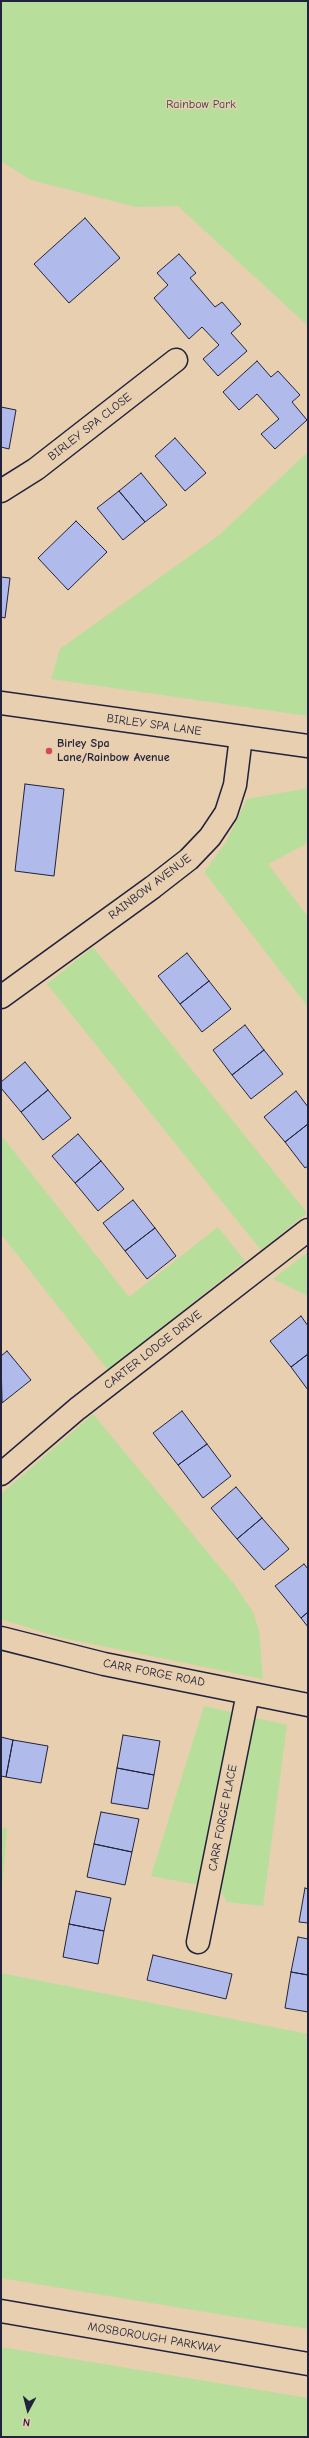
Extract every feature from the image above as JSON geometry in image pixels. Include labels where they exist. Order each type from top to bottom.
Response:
[{"type":"main road","name":"BIRLEY SPA CLOSE","points":[[1,491],[36,469],[176,360]]},
{"type":"main road","name":"BIRLEY SPA LANE","points":[[1,703],[308,746]]},
{"type":"main road","name":"RAINBOW AVENUE","points":[[1,997],[153,887],[189,859],[210,838],[226,813],[235,785],[241,737]]},
{"type":"main road","name":"CARTER LODGE DRIVE","points":[[1,1474],[77,1409],[308,1230]]},
{"type":"main road","name":"CARR FORGE ROAD","points":[[1,1638],[104,1664],[308,1705]]},
{"type":"main road","name":"CARR FORGE PLACE","points":[[198,1942],[248,1693]]},
{"type":"main road","name":"MOSBOROUGH PARKWAY","points":[[1,2311],[308,2364]]},
{"type":"green space","name":"Rainbow Park","points":[[1,1],[308,1],[308,326],[178,206],[136,207],[31,180],[1,161]]},
{"type":"green space","points":[[308,452],[308,716],[51,679],[60,649],[218,536]]},
{"type":"green space","points":[[308,788],[308,843],[268,864],[308,917],[308,1007],[204,872],[226,842],[247,799]]},
{"type":"green space","points":[[93,947],[307,1213],[261,1250],[47,984]]},
{"type":"green space","points":[[1,1135],[129,1297],[218,1227],[245,1261],[108,1370],[1,1234]]},
{"type":"green space","points":[[308,1252],[308,1296],[273,1279]]},
{"type":"green space","points":[[93,1414],[234,1584],[253,1612],[259,1631],[263,1679],[58,1637],[1,1619],[1,1494]]},
{"type":"green space","points":[[204,1706],[287,1725],[263,1906],[227,1902],[220,1889],[151,1876]]},
{"type":"green space","points":[[1,1828],[7,1828],[1,1903]]},
{"type":"green space","points":[[1,1973],[308,2034],[308,2329],[1,2278]]},
{"type":"green space","points":[[1,2347],[308,2398],[308,2437],[1,2437]]},
{"type":"building","points":[[85,218],[120,258],[69,303],[34,264]]},
{"type":"building","points":[[179,254],[196,273],[190,278],[215,307],[222,302],[241,324],[231,333],[247,351],[218,376],[203,359],[219,345],[202,327],[189,339],[154,298],[168,285],[157,273]]},
{"type":"building","points":[[257,361],[271,377],[278,371],[300,395],[292,402],[307,420],[275,449],[261,434],[279,419],[257,394],[239,410],[223,392]]},
{"type":"building","points":[[1,407],[16,410],[9,449],[1,447]]},
{"type":"building","points":[[175,438],[206,473],[185,491],[155,456]]},
{"type":"building","points":[[141,473],[167,505],[145,522],[119,491]]},
{"type":"building","points":[[119,491],[145,522],[123,540],[97,508]]},
{"type":"building","points":[[76,521],[107,552],[68,590],[38,558]]},
{"type":"building","points":[[1,577],[10,578],[5,618],[1,617]]},
{"type":"building","points":[[25,784],[64,789],[54,876],[15,871]]},
{"type":"building","points":[[187,953],[209,981],[180,1004],[158,976]]},
{"type":"building","points":[[209,981],[231,1009],[202,1032],[180,1004]]},
{"type":"building","points":[[245,1025],[264,1050],[232,1075],[213,1050]]},
{"type":"building","points":[[264,1050],[283,1074],[251,1099],[232,1075]]},
{"type":"building","points":[[25,1062],[48,1090],[21,1112],[1,1088],[1,1082]]},
{"type":"building","points":[[48,1090],[71,1118],[43,1140],[21,1112]]},
{"type":"building","points":[[296,1091],[308,1107],[308,1124],[285,1142],[264,1117]]},
{"type":"building","points":[[308,1124],[308,1166],[305,1168],[285,1142]]},
{"type":"building","points":[[78,1134],[101,1161],[75,1183],[52,1156]]},
{"type":"building","points":[[101,1161],[124,1189],[98,1211],[75,1183]]},
{"type":"building","points":[[133,1200],[155,1228],[125,1251],[103,1223]]},
{"type":"building","points":[[155,1228],[176,1256],[147,1279],[125,1251]]},
{"type":"building","points":[[301,1316],[308,1326],[308,1354],[291,1367],[270,1341]]},
{"type":"building","points":[[7,1351],[31,1380],[2,1403],[1,1356]]},
{"type":"building","points":[[308,1354],[308,1390],[291,1367]]},
{"type":"building","points":[[182,1411],[207,1444],[178,1465],[153,1433]]},
{"type":"building","points":[[207,1444],[231,1476],[203,1498],[178,1465]]},
{"type":"building","points":[[236,1487],[262,1518],[237,1539],[211,1508]]},
{"type":"building","points":[[262,1518],[289,1549],[264,1570],[237,1539]]},
{"type":"building","points":[[304,1564],[308,1569],[308,1612],[301,1618],[275,1586]]},
{"type":"building","points":[[308,1612],[308,1627],[301,1618]]},
{"type":"building","points":[[123,1735],[160,1741],[154,1775],[117,1768]]},
{"type":"building","points":[[1,1737],[13,1740],[6,1777],[1,1776]]},
{"type":"building","points":[[13,1740],[48,1746],[41,1783],[6,1777]]},
{"type":"building","points":[[117,1768],[154,1775],[148,1809],[111,1803]]},
{"type":"building","points":[[101,1812],[139,1819],[132,1852],[94,1844]]},
{"type":"building","points":[[94,1844],[132,1852],[125,1885],[87,1877]]},
{"type":"building","points":[[305,1888],[308,1889],[308,1923],[299,1922]]},
{"type":"building","points":[[76,1891],[111,1898],[104,1931],[69,1924]]},
{"type":"building","points":[[69,1924],[104,1931],[98,1964],[63,1957]]},
{"type":"building","points":[[298,1937],[308,1939],[308,1975],[291,1972]]},
{"type":"building","points":[[153,1955],[232,1974],[226,1999],[147,1980]]},
{"type":"building","points":[[291,1972],[308,1975],[308,2012],[285,2008]]},
{"type":"place","name":"Birley Spa Lane/Rainbow Avenue","points":[[49,751]]}]
